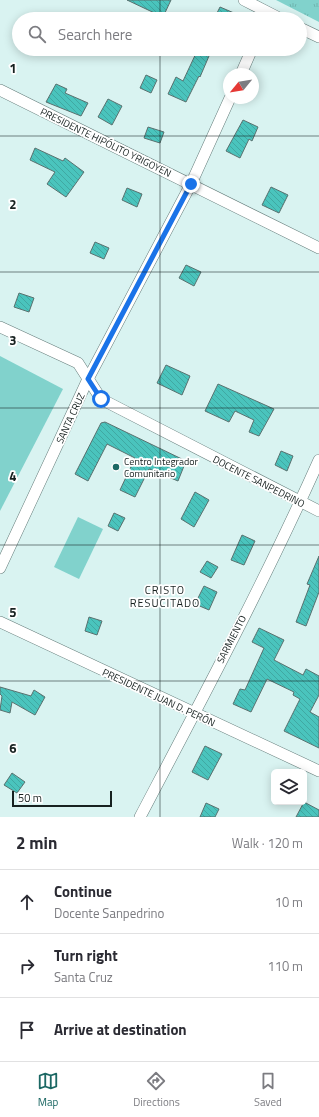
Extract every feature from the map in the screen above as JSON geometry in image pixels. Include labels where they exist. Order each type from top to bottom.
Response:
[{"type":"street","points":[[244,0],[261,12]]},
{"type":"street","points":[[307,31],[319,37]]},
{"type":"street","points":[[244,68],[249,56]]},
{"type":"street","name":"PRESIDENTE HIPÓLITO YRIGOYEN","points":[[0,90],[319,248]]},
{"type":"street","name":"SANTA CRUZ","points":[[0,568],[88,379],[191,184],[227,104]]},
{"type":"street","name":"DOCENTE SANPEDRINO","points":[[0,327],[78,363],[101,399],[319,511]]},
{"type":"street","name":"SARMIENTO","points":[[140,817],[194,714],[300,502],[319,460]]},
{"type":"street","name":"PRESIDENTE JUAN D. PERÓN","points":[[0,622],[194,714],[319,771]]},
{"type":"green space","points":[[276,0],[319,0],[319,22],[307,16],[307,12],[299,12]]},
{"type":"green space","points":[[0,356],[63,389],[0,511]]},
{"type":"green space","points":[[78,517],[103,529],[79,579],[54,567]]},
{"type":"building","points":[[127,0],[171,0],[165,12],[152,12]]},
{"type":"building","points":[[220,7],[232,12],[218,12]]},
{"type":"building","points":[[195,56],[209,56],[200,77],[199,76],[186,102],[168,94],[176,77],[183,81]]},
{"type":"building","points":[[146,75],[157,80],[151,93],[140,88]]},
{"type":"building","points":[[56,84],[67,89],[65,93],[88,103],[81,116],[46,102]]},
{"type":"building","points":[[108,99],[122,106],[112,125],[98,117]]},
{"type":"building","points":[[243,120],[258,127],[252,141],[249,139],[240,158],[226,151]]},
{"type":"building","points":[[148,127],[164,132],[160,143],[144,138]]},
{"type":"building","points":[[35,148],[63,161],[65,158],[84,172],[66,197],[47,184],[55,172],[30,160]]},
{"type":"building","points":[[271,187],[288,195],[279,213],[262,205]]},
{"type":"building","points":[[127,188],[142,194],[137,207],[122,200]]},
{"type":"building","points":[[95,242],[109,248],[104,259],[90,253]]},
{"type":"building","points":[[186,265],[201,272],[194,286],[179,278]]},
{"type":"building","points":[[19,293],[34,298],[29,312],[14,307]]},
{"type":"building","points":[[166,365],[190,376],[182,395],[157,383]]},
{"type":"building","points":[[218,384],[274,409],[259,436],[249,432],[254,420],[235,411],[229,422],[205,411]]},
{"type":"building","points":[[105,422],[186,461],[178,481],[149,469],[135,497],[120,490],[135,458],[107,444],[88,481],[75,474],[101,423]]},
{"type":"building","points":[[281,451],[293,456],[287,471],[275,465]]},
{"type":"building","points":[[195,492],[209,500],[194,527],[181,519]]},
{"type":"building","points":[[114,513],[125,518],[118,531],[108,526]]},
{"type":"building","points":[[242,535],[255,541],[244,565],[231,560]]},
{"type":"building","points":[[319,556],[319,592],[306,626],[296,622],[310,585],[307,584]]},
{"type":"building","points":[[207,561],[218,567],[211,578],[200,572]]},
{"type":"building","points":[[204,586],[217,592],[209,610],[195,604]]},
{"type":"building","points":[[89,617],[102,621],[97,635],[85,631]]},
{"type":"building","points":[[259,628],[284,640],[274,660],[303,675],[306,669],[319,676],[319,695],[310,712],[319,717],[319,748],[284,731],[300,699],[293,695],[294,692],[267,679],[251,712],[233,704],[240,689],[245,690],[264,648],[252,642]]},
{"type":"building","points":[[0,687],[31,696],[34,690],[45,697],[35,715],[12,702],[10,713],[0,710],[2,696],[0,694]]},
{"type":"building","points":[[205,746],[222,754],[208,780],[192,772]]},
{"type":"building","points":[[12,773],[25,782],[17,793],[4,785]]},
{"type":"building","points":[[206,803],[219,809],[215,817],[200,817]]},
{"type":"building","points":[[307,804],[319,810],[319,817],[296,817],[302,805],[307,805]]},
{"type":"place","name":"Centro Integrador Comunitario","points":[[116,467]]},
{"type":"district","name":"CRISTO RESUCITADO","points":[[165,596]]},
{"type":"route","points":[[101,399],[88,379],[191,184]]}]
